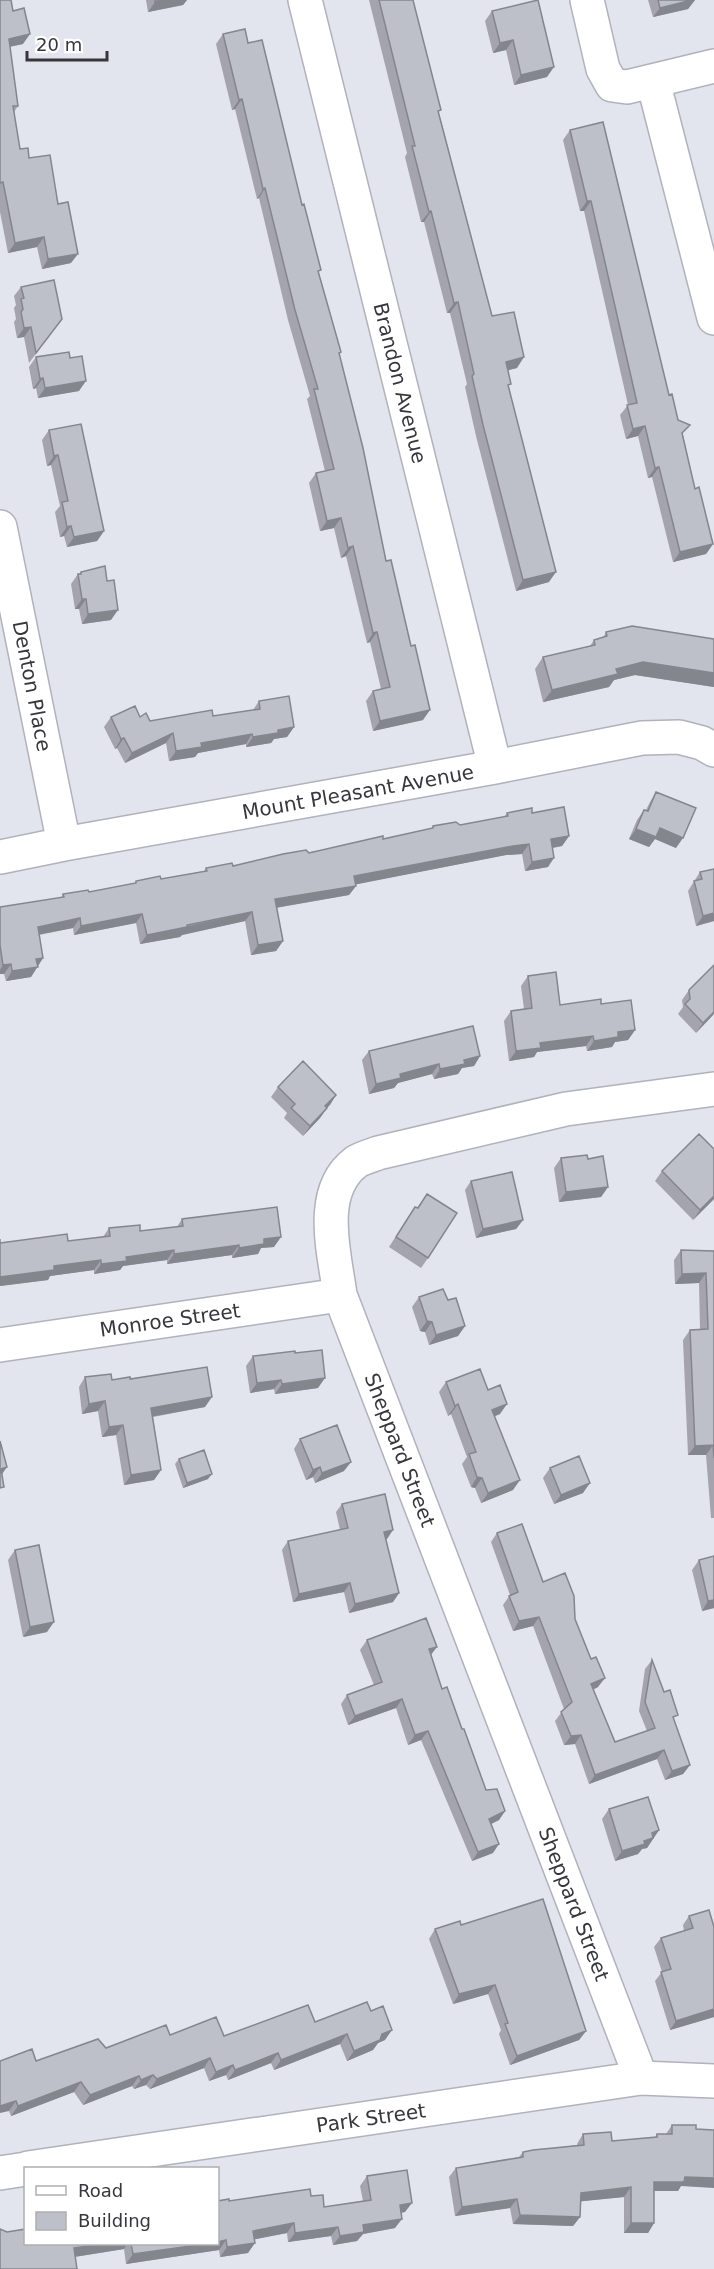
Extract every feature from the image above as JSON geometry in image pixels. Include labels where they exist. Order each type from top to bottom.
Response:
[{"type":"street","name":"Brandon Avenue","points":[[305,0],[495,767]]},
{"type":"street","points":[[587,0],[603,69],[612,85],[627,87],[714,66]]},
{"type":"street","points":[[653,81],[714,318]]},
{"type":"street","name":"Denton Place","points":[[0,527],[64,844]]},
{"type":"street","name":"Mount Pleasant Avenue","points":[[0,857],[642,738],[664,736],[690,739],[714,750]]},
{"type":"street","name":"Sheppard Street","points":[[641,2078],[340,1295],[331,1218],[335,1196],[343,1178],[356,1162],[378,1153],[566,1109],[714,1089]]},
{"type":"street","name":"Monroe Street","points":[[0,1345],[340,1295]]},
{"type":"street","name":"Park Street","points":[[40,2167],[641,2078],[714,2081]]},
{"type":"street","name":"Park Street","points":[[0,2173],[24,2169]]},
{"type":"building","points":[[0,0],[11,0],[13,11],[24,8],[30,34],[9,39],[18,106],[13,106],[20,149],[28,148],[29,158],[50,155],[58,204],[68,202],[78,254],[48,259],[44,237],[15,243],[3,182],[0,183]]},
{"type":"building","points":[[379,0],[413,0],[441,110],[438,111],[492,316],[514,312],[524,357],[506,362],[511,384],[508,385],[556,572],[523,580],[483,425],[458,302],[454,303],[431,211],[429,212]]},
{"type":"building","points":[[538,0],[554,67],[521,75],[513,40],[500,43],[492,11]]},
{"type":"building","points":[[658,0],[692,0],[660,8]]},
{"type":"building","points":[[245,29],[248,43],[262,40],[302,205],[304,204],[321,270],[318,271],[341,352],[339,353],[363,448],[386,561],[391,560],[411,646],[415,645],[430,710],[380,721],[373,691],[390,687],[377,632],[373,633],[353,546],[348,548],[341,518],[327,521],[316,473],[334,469],[314,389],[318,389],[223,34]]},
{"type":"building","points":[[603,122],[669,395],[672,394],[678,420],[690,425],[682,433],[695,489],[699,487],[713,544],[680,552],[659,467],[655,468],[645,426],[633,429],[627,405],[637,403],[591,201],[587,201],[570,130]]},
{"type":"building","points":[[54,280],[62,319],[36,353],[31,327],[24,328],[21,299],[24,298],[21,287]]},
{"type":"building","points":[[69,352],[70,358],[82,356],[86,381],[45,388],[43,378],[40,379],[36,357]]},
{"type":"building","points":[[81,424],[104,531],[74,537],[71,526],[67,527],[62,502],[68,501],[58,455],[54,456],[49,430]]},
{"type":"building","points":[[105,566],[107,581],[114,580],[118,610],[88,614],[86,599],[82,599],[78,574]]},
{"type":"building","points":[[632,626],[714,639],[714,673],[643,662],[616,669],[618,674],[552,690],[543,657],[595,645],[594,640],[607,636],[606,632]]},
{"type":"building","points":[[289,696],[294,727],[278,730],[278,733],[253,737],[252,734],[201,743],[202,747],[176,751],[173,733],[132,753],[124,738],[121,739],[111,717],[135,706],[140,717],[146,713],[150,721],[212,710],[213,716],[260,709],[259,701]]},
{"type":"building","points":[[656,792],[696,808],[683,838],[660,828],[656,837],[636,829],[644,810],[648,811]]},
{"type":"building","points":[[564,807],[569,836],[551,839],[554,858],[532,862],[529,844],[513,846],[354,876],[356,886],[275,899],[283,941],[258,945],[252,912],[147,935],[142,914],[81,926],[80,918],[38,927],[43,958],[36,959],[38,967],[12,971],[11,964],[3,965],[0,945],[0,907],[64,897],[63,894],[88,890],[89,892],[160,876],[161,879],[207,871],[206,868],[232,863],[233,866],[283,854],[306,850],[309,853],[383,836],[383,839],[433,828],[433,826],[456,822],[460,825],[508,816],[507,813],[532,808],[532,813]]},
{"type":"building","points":[[714,869],[714,913],[703,916],[694,881],[702,879],[700,872]]},
{"type":"building","points":[[714,965],[714,1012],[703,1023],[685,1004],[690,999],[689,990]]},
{"type":"building","points":[[556,972],[560,1005],[601,999],[601,1004],[631,1000],[635,1030],[618,1032],[618,1037],[594,1041],[593,1036],[540,1043],[541,1048],[516,1051],[511,1011],[532,1008],[528,976]]},
{"type":"building","points":[[473,1026],[480,1056],[464,1060],[465,1064],[440,1069],[439,1064],[400,1074],[401,1078],[376,1084],[369,1051]]},
{"type":"building","points":[[303,1061],[336,1095],[310,1126],[291,1108],[295,1104],[278,1087]]},
{"type":"building","points":[[699,1134],[714,1149],[714,1196],[700,1210],[662,1171]]},
{"type":"building","points":[[587,1155],[588,1159],[603,1156],[608,1187],[566,1192],[561,1158]]},
{"type":"building","points":[[512,1172],[523,1220],[483,1229],[471,1181]]},
{"type":"building","points":[[427,1194],[457,1213],[428,1258],[396,1237],[415,1207],[418,1208]]},
{"type":"building","points":[[277,1207],[281,1237],[264,1239],[264,1244],[239,1248],[239,1245],[174,1254],[174,1250],[126,1257],[127,1261],[101,1264],[101,1260],[54,1266],[54,1270],[0,1277],[0,1243],[67,1234],[68,1241],[110,1236],[109,1228],[140,1225],[140,1231],[183,1226],[182,1219]]},
{"type":"building","points":[[681,1250],[714,1251],[714,1458],[713,1445],[695,1446],[690,1330],[708,1329],[706,1273],[682,1274]]},
{"type":"building","points":[[443,1289],[448,1300],[456,1298],[465,1326],[436,1335],[432,1322],[427,1321],[419,1297]]},
{"type":"building","points":[[322,1350],[325,1378],[282,1384],[281,1380],[257,1383],[253,1356]]},
{"type":"building","points":[[207,1367],[212,1397],[151,1408],[161,1470],[131,1475],[123,1425],[109,1427],[105,1401],[89,1404],[85,1377],[111,1374],[112,1380],[130,1377],[130,1379]]},
{"type":"building","points":[[480,1369],[488,1390],[500,1385],[507,1404],[492,1410],[520,1480],[488,1493],[482,1478],[477,1477],[469,1454],[476,1452],[458,1404],[455,1406],[446,1382]]},
{"type":"building","points":[[337,1425],[351,1462],[322,1473],[320,1467],[313,1470],[300,1439]]},
{"type":"building","points":[[0,1441],[7,1467],[1,1469],[4,1487],[0,1488]]},
{"type":"building","points":[[204,1450],[212,1474],[187,1483],[179,1459]]},
{"type":"building","points":[[579,1456],[590,1483],[561,1495],[550,1468]]},
{"type":"building","points":[[385,1494],[393,1530],[384,1532],[399,1593],[355,1604],[350,1583],[299,1594],[288,1541],[348,1528],[342,1504]]},
{"type":"building","points":[[522,1524],[543,1582],[565,1573],[574,1596],[575,1619],[591,1659],[596,1657],[605,1678],[591,1684],[615,1742],[655,1728],[645,1702],[652,1660],[664,1692],[670,1690],[678,1715],[673,1717],[690,1765],[672,1771],[664,1750],[595,1775],[581,1735],[571,1736],[561,1712],[572,1702],[539,1617],[519,1621],[509,1596],[518,1592],[497,1533]]},
{"type":"building","points":[[39,1545],[54,1622],[30,1627],[15,1550]]},
{"type":"building","points":[[714,1556],[714,1600],[708,1601],[699,1560]]},
{"type":"building","points":[[426,1618],[437,1647],[429,1649],[442,1689],[447,1687],[486,1790],[497,1789],[505,1811],[489,1819],[499,1844],[478,1852],[428,1731],[415,1735],[402,1699],[355,1716],[347,1695],[382,1682],[367,1640]]},
{"type":"building","points":[[648,1797],[659,1830],[652,1833],[653,1838],[644,1841],[645,1844],[622,1851],[609,1809]]},
{"type":"building","points":[[543,1899],[586,2031],[517,2056],[505,2024],[508,2023],[495,1985],[459,1994],[435,1929],[460,1921],[461,1925]]},
{"type":"building","points":[[709,1910],[714,1927],[714,2009],[676,2021],[661,1972],[671,1969],[661,1938],[693,1928],[689,1916]]},
{"type":"building","points":[[367,2002],[371,2011],[383,2006],[392,2030],[382,2034],[380,2040],[354,2051],[347,2034],[281,2060],[278,2053],[235,2070],[233,2065],[216,2072],[210,2058],[157,2079],[153,2075],[141,2080],[139,2076],[90,2095],[81,2082],[18,2106],[16,2101],[0,2106],[0,2061],[32,2049],[36,2061],[98,2039],[106,2048],[166,2025],[170,2035],[216,2017],[224,2036],[308,2005],[315,2022]]},
{"type":"building","points":[[672,2125],[696,2125],[696,2129],[714,2130],[714,2178],[685,2177],[684,2182],[654,2182],[654,2223],[631,2223],[631,2187],[581,2193],[580,2217],[520,2215],[517,2199],[462,2207],[456,2168],[523,2157],[523,2152],[533,2150],[584,2145],[583,2134],[611,2132],[612,2141],[657,2137],[657,2134],[672,2134]]},
{"type":"building","points":[[407,2170],[412,2203],[400,2205],[402,2219],[363,2225],[364,2232],[340,2236],[338,2227],[295,2233],[294,2223],[253,2231],[255,2243],[227,2247],[226,2240],[219,2242],[219,2201],[310,2189],[311,2196],[323,2195],[324,2207],[371,2200],[367,2176]]},
{"type":"building","points":[[0,2229],[7,2232],[24,2229],[24,2245],[96,2245],[74,2248],[77,2269],[0,2269]]},
{"type":"building","points":[[131,2245],[198,2245],[133,2254]]}]
